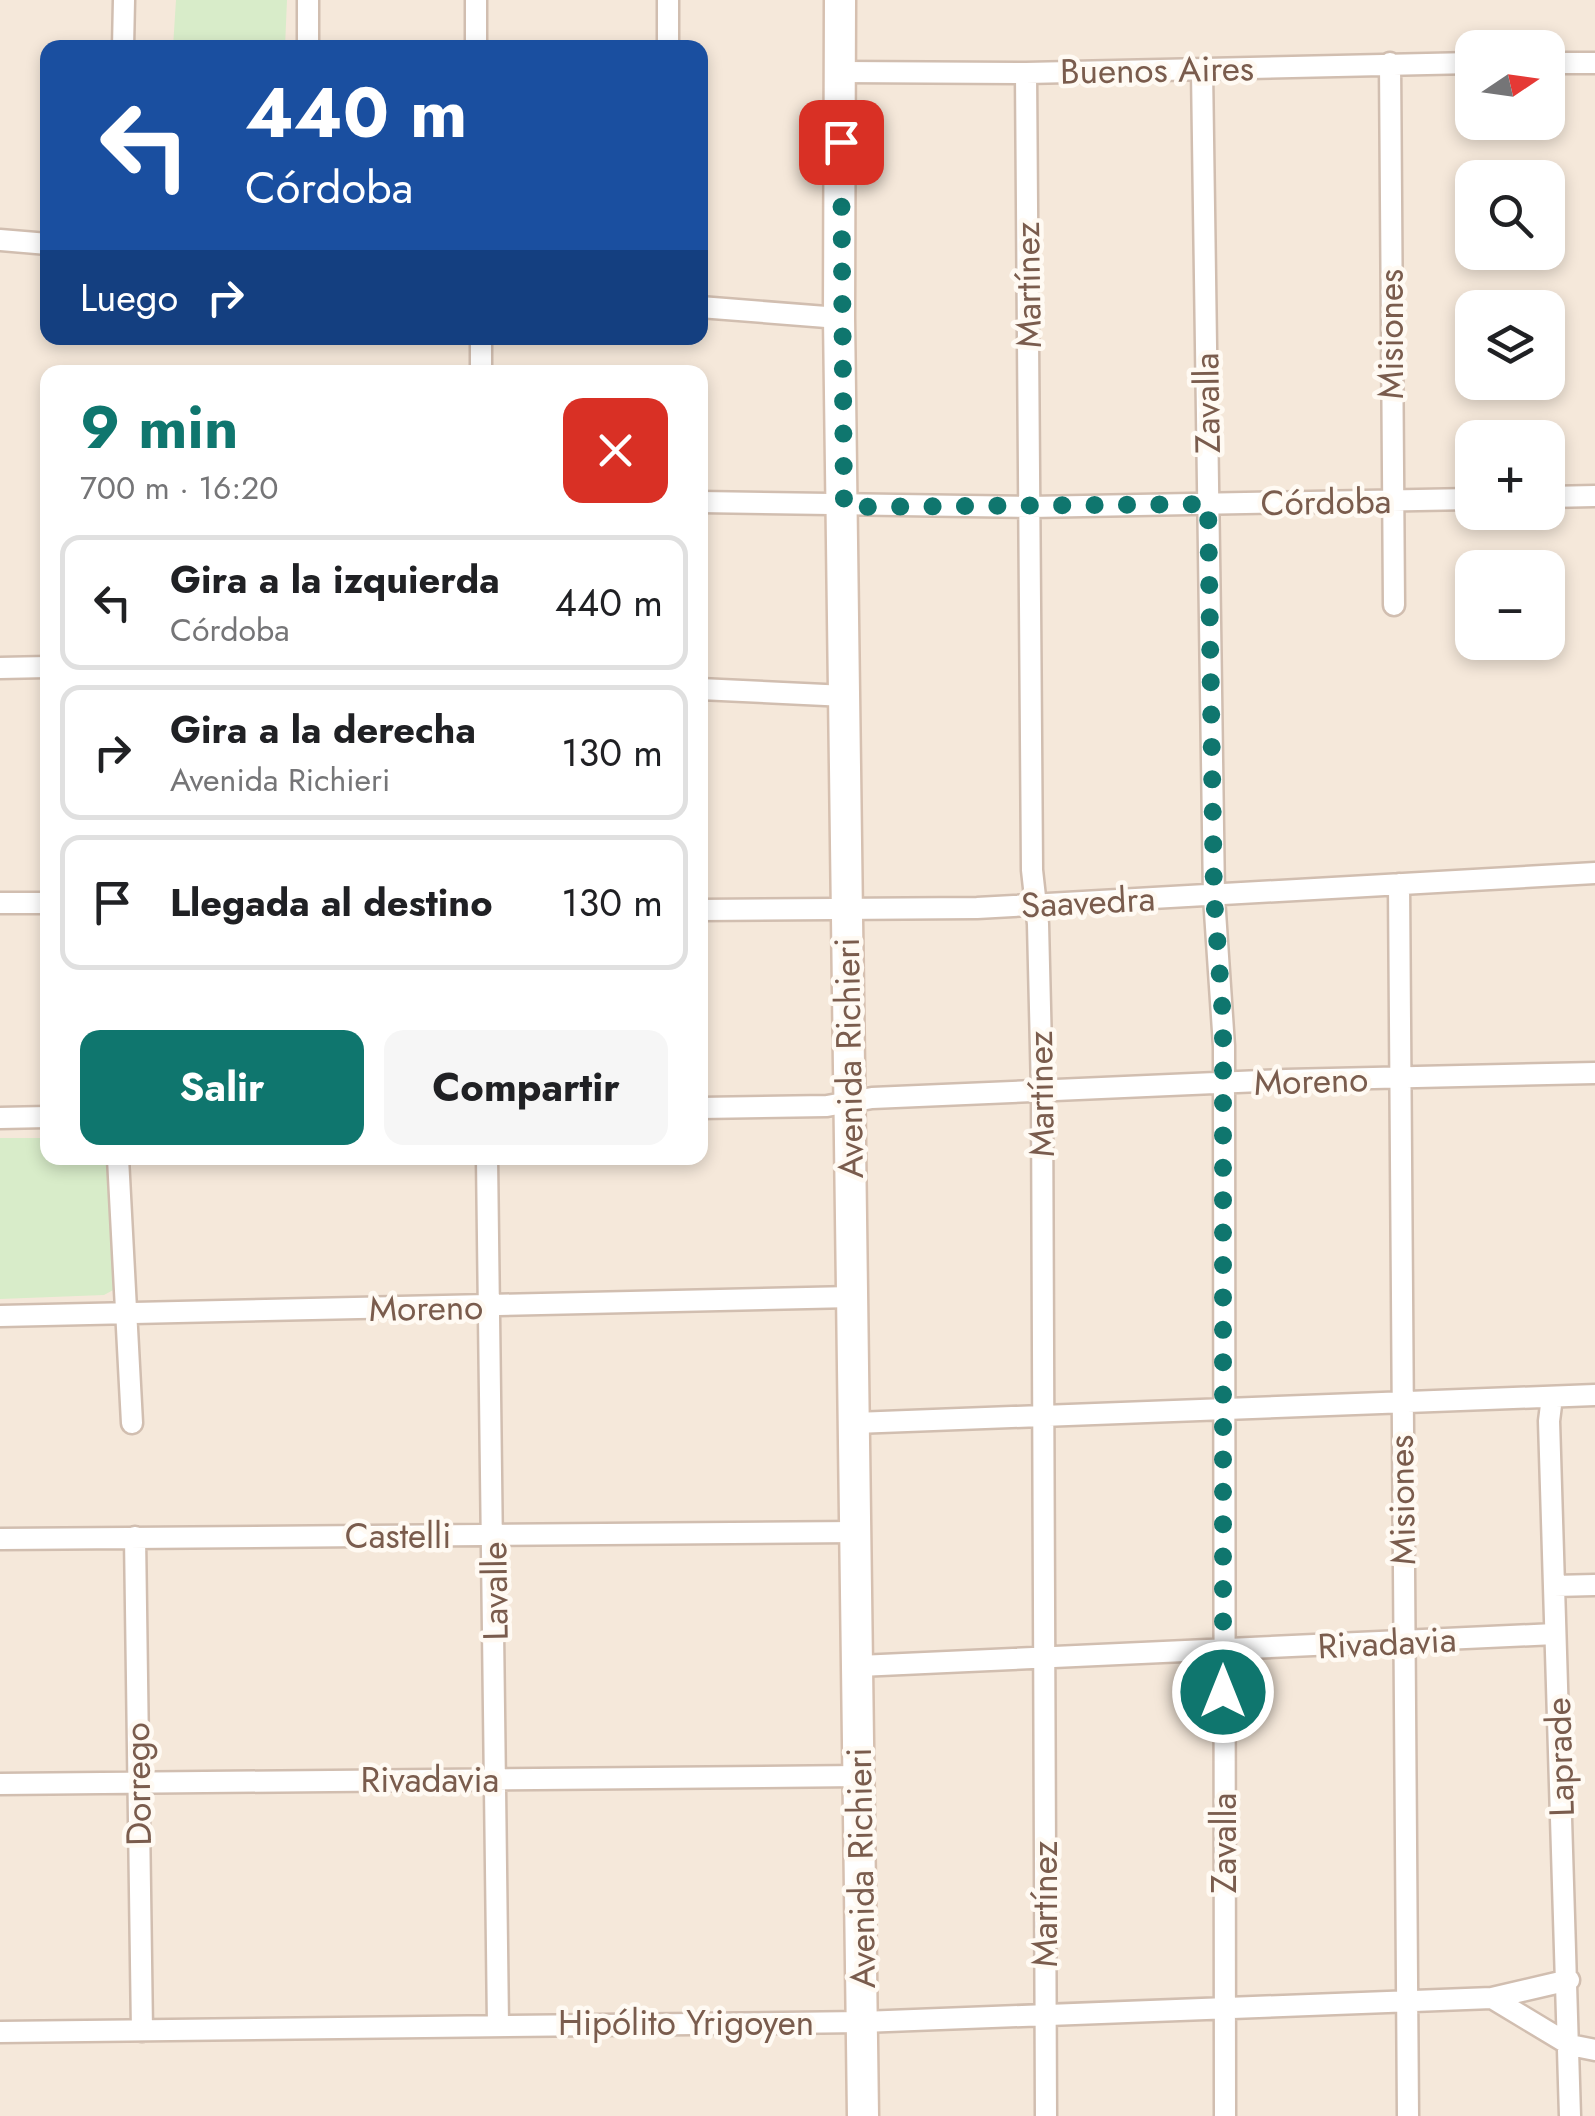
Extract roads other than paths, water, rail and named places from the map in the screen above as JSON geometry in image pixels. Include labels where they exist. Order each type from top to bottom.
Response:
[{"type":"street","points":[[123,40],[124,0]]},
{"type":"street","points":[[308,0],[308,40]]},
{"type":"street","points":[[476,0],[476,40]]},
{"type":"street","points":[[668,0],[668,40]]},
{"type":"street","name":"Avenida Richieri","points":[[840,0],[839,318],[863,2116]]},
{"type":"street","name":"Misiones","points":[[1390,63],[1394,604]]},
{"type":"street","name":"Buenos Aires","points":[[841,72],[1026,73],[1455,63]]},
{"type":"street","points":[[1565,63],[1595,63]]},
{"type":"street","name":"Zavalla","points":[[1202,70],[1214,897],[1223,990],[1225,2116]]},
{"type":"street","name":"Martínez","points":[[1026,73],[1034,903],[1042,1091],[1046,2116]]},
{"type":"street","points":[[0,240],[40,243]]},
{"type":"street","points":[[708,308],[839,318]]},
{"type":"street","points":[[1565,497],[1595,496]]},
{"type":"street","name":"Córdoba","points":[[708,502],[844,507],[1455,499]]},
{"type":"street","points":[[0,668],[40,668]]},
{"type":"street","points":[[708,689],[846,696]]},
{"type":"street","name":"Saavedra","points":[[708,910],[848,911],[1214,897],[1595,873]]},
{"type":"street","name":"Misiones","points":[[1399,884],[1408,2116]]},
{"type":"street","points":[[0,903],[40,902]]},
{"type":"street","name":"Moreno","points":[[708,1108],[848,1104],[872,1098],[1042,1091],[1595,1073]]},
{"type":"street","points":[[0,1118],[40,1118]]},
{"type":"street","points":[[118,1165],[132,1423]]},
{"type":"street","name":"Lavalle","points":[[487,1165],[498,2024]]},
{"type":"street","name":"Moreno","points":[[0,1316],[852,1297]]},
{"type":"street","points":[[855,1423],[1595,1395]]},
{"type":"street","name":"Laprade","points":[[1552,1397],[1549,1420],[1569,1980],[1570,2116]]},
{"type":"street","name":"Castelli","points":[[0,1539],[856,1532]]},
{"type":"street","name":"Dorrego","points":[[135,1538],[142,2030]]},
{"type":"street","points":[[1554,1586],[1595,1585]]},
{"type":"street","name":"Rivadavia","points":[[859,1666],[1223,1653],[1555,1634]]},
{"type":"street","name":"Rivadavia","points":[[0,1784],[860,1776]]},
{"type":"street","name":"Hipólito Yrigoyen","points":[[0,2032],[862,2022],[1492,1998],[1569,1980]]},
{"type":"street","points":[[1492,1998],[1570,2045],[1595,2050]]}]
